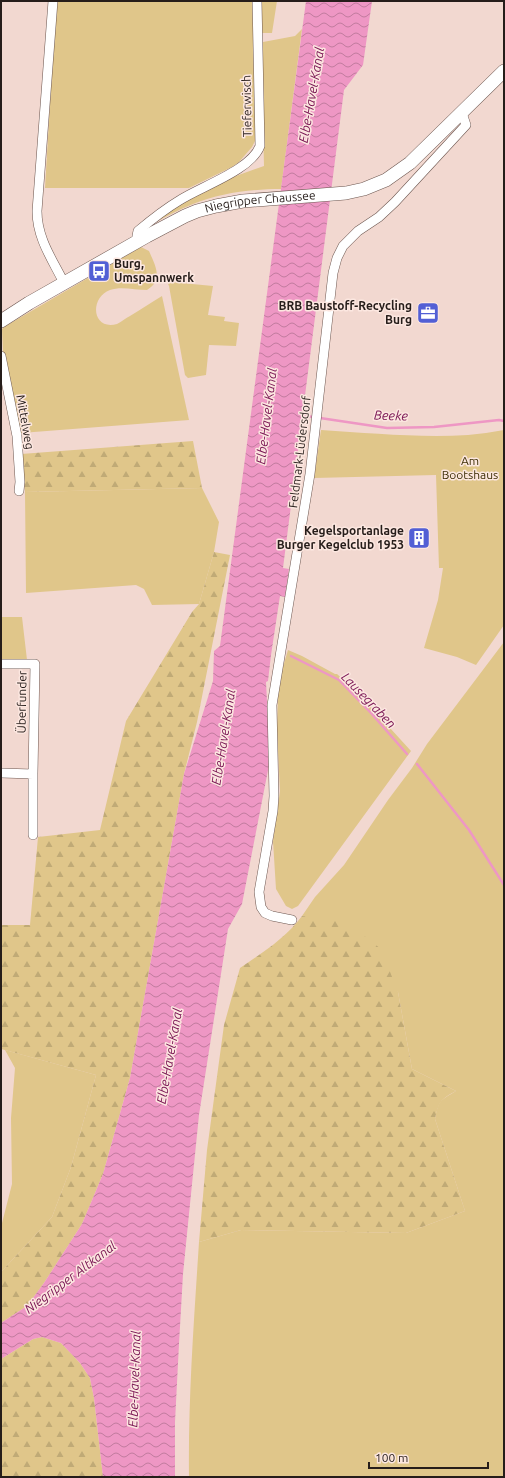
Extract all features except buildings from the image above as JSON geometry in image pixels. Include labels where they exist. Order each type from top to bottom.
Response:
[{"type":"main road","name":"Niegripper Chaussee","points":[[1,321],[64,283],[167,225],[197,211],[227,204],[339,194],[364,189],[386,180],[410,163],[504,71]]},
{"type":"street","points":[[53,1],[37,221],[44,245],[64,283]]},
{"type":"street","name":"Tieferwisch","points":[[138,242],[138,231],[163,211],[181,199],[242,168],[251,160],[260,146],[257,1]]},
{"type":"street","name":"Feldmark-Lüdersdorf","points":[[292,920],[265,913],[261,907],[259,892],[273,812],[272,705],[310,474],[333,273],[340,252],[354,235],[379,217],[395,202],[466,125],[462,113]]},
{"type":"street","name":"Mittelweg","points":[[1,356],[17,436],[20,482],[18,491]]},
{"type":"street","name":"Überfunder","points":[[1,664],[35,664],[33,835]]},
{"type":"street","points":[[1,773],[33,774]]},
{"type":"green space","points":[[56,1],[253,1],[256,133],[255,141],[252,147],[239,162],[232,167],[189,188],[45,188]]},
{"type":"green space","points":[[260,1],[277,1],[272,33],[261,33]]},
{"type":"green space","points":[[302,29],[281,189],[225,194],[203,200],[187,206],[149,226],[180,203],[222,181],[264,166],[262,84],[263,42],[295,36]]},
{"type":"green space","points":[[141,247],[149,251],[154,262],[157,272],[155,282],[147,290],[123,288],[110,290],[103,294],[99,300],[96,306],[96,313],[102,323],[109,325],[117,324],[162,296],[189,420],[21,433],[3,353],[2,329]]},
{"type":"green space","points":[[171,282],[213,286],[208,315],[225,317],[224,321],[239,323],[236,346],[209,345],[206,375],[188,378],[185,375],[168,284]]},
{"type":"green space","name":"Am Bootshaus","points":[[321,430],[394,435],[450,436],[482,434],[504,430],[504,625],[476,665],[457,657],[424,648],[438,600],[443,568],[439,568],[436,475],[314,478]]},
{"type":"green space","points":[[193,441],[202,488],[25,492],[21,454]]},
{"type":"green space","points":[[202,488],[219,522],[214,552],[199,604],[152,605],[144,589],[136,585],[26,593],[25,492]]},
{"type":"green space","points":[[214,552],[230,555],[197,722],[184,774],[130,1078],[103,1174],[82,1224],[44,1283],[27,1306],[1,1323],[1,1272],[52,1217],[71,1167],[96,1075],[1,1049],[1,925],[30,925],[38,837],[100,830],[126,721],[192,612],[199,604]]},
{"type":"green space","points":[[1,617],[22,617],[27,660],[1,660]]},
{"type":"green space","points":[[504,642],[504,1477],[189,1477],[190,1389],[199,1242],[241,1230],[406,1233],[465,1211],[435,1119],[441,1101],[456,1091],[412,1069],[398,992],[309,918],[302,916],[315,897],[344,865],[388,800],[412,768],[427,744]]},
{"type":"green space","points":[[288,650],[337,674],[358,693],[411,751],[298,906],[292,909],[286,906],[276,889],[273,841],[280,791],[277,731],[278,693],[282,670]]},
{"type":"green space","points":[[302,916],[345,921],[381,949],[398,992],[412,1069],[456,1091],[441,1101],[435,1119],[465,1211],[406,1233],[241,1230],[199,1242],[207,1150],[224,1025],[240,968],[281,938]]},
{"type":"green space","points":[[5,1050],[96,1075],[71,1167],[52,1217],[1,1272],[1,1227],[12,1184],[11,1118],[15,1068]]},
{"type":"green space","points":[[42,1337],[61,1343],[80,1363],[90,1378],[94,1398],[103,1477],[1,1477],[1,1359],[33,1339]]},
{"type":"water","points":[[306,1],[372,1],[363,65],[344,90],[283,568],[289,569],[285,597],[280,596],[268,681],[266,682],[270,760],[242,904],[228,929],[199,1115],[183,1274],[175,1422],[175,1477],[103,1477],[94,1398],[90,1378],[80,1363],[61,1343],[42,1337],[33,1339],[1,1359],[1,1323],[27,1306],[44,1283],[82,1224],[103,1174],[130,1078],[184,774],[213,681],[214,651],[220,646]]},
{"type":"waterway","name":"Beeke","points":[[300,415],[387,428],[434,427],[499,420],[504,421]]},
{"type":"waterway","name":"Lausegraben","points":[[291,656],[339,680],[371,713],[407,754]]},
{"type":"waterway","name":"Lausegraben","points":[[417,764],[469,830],[504,885]]},
{"type":"place","name":"Burg, Umspannwerk","points":[[99,271]]},
{"type":"place","name":"BRB Baustoff-Recycling Burg","points":[[428,313]]},
{"type":"place","name":"Kegelsportanlage Burger Kegelclub 1953","points":[[419,538]]},
{"type":"water label","name":"Elbe-Havel-Kanal","points":[[311,95]]},
{"type":"water label","name":"Elbe-Havel-Kanal","points":[[266,416]]},
{"type":"water label","name":"Elbe-Havel-Kanal","points":[[223,737]]},
{"type":"water label","name":"Elbe-Havel-Kanal","points":[[169,1056]]},
{"type":"water label","name":"Niegripper Altkanal","points":[[70,1277]]},
{"type":"water label","name":"Elbe-Havel-Kanal","points":[[134,1379]]}]
